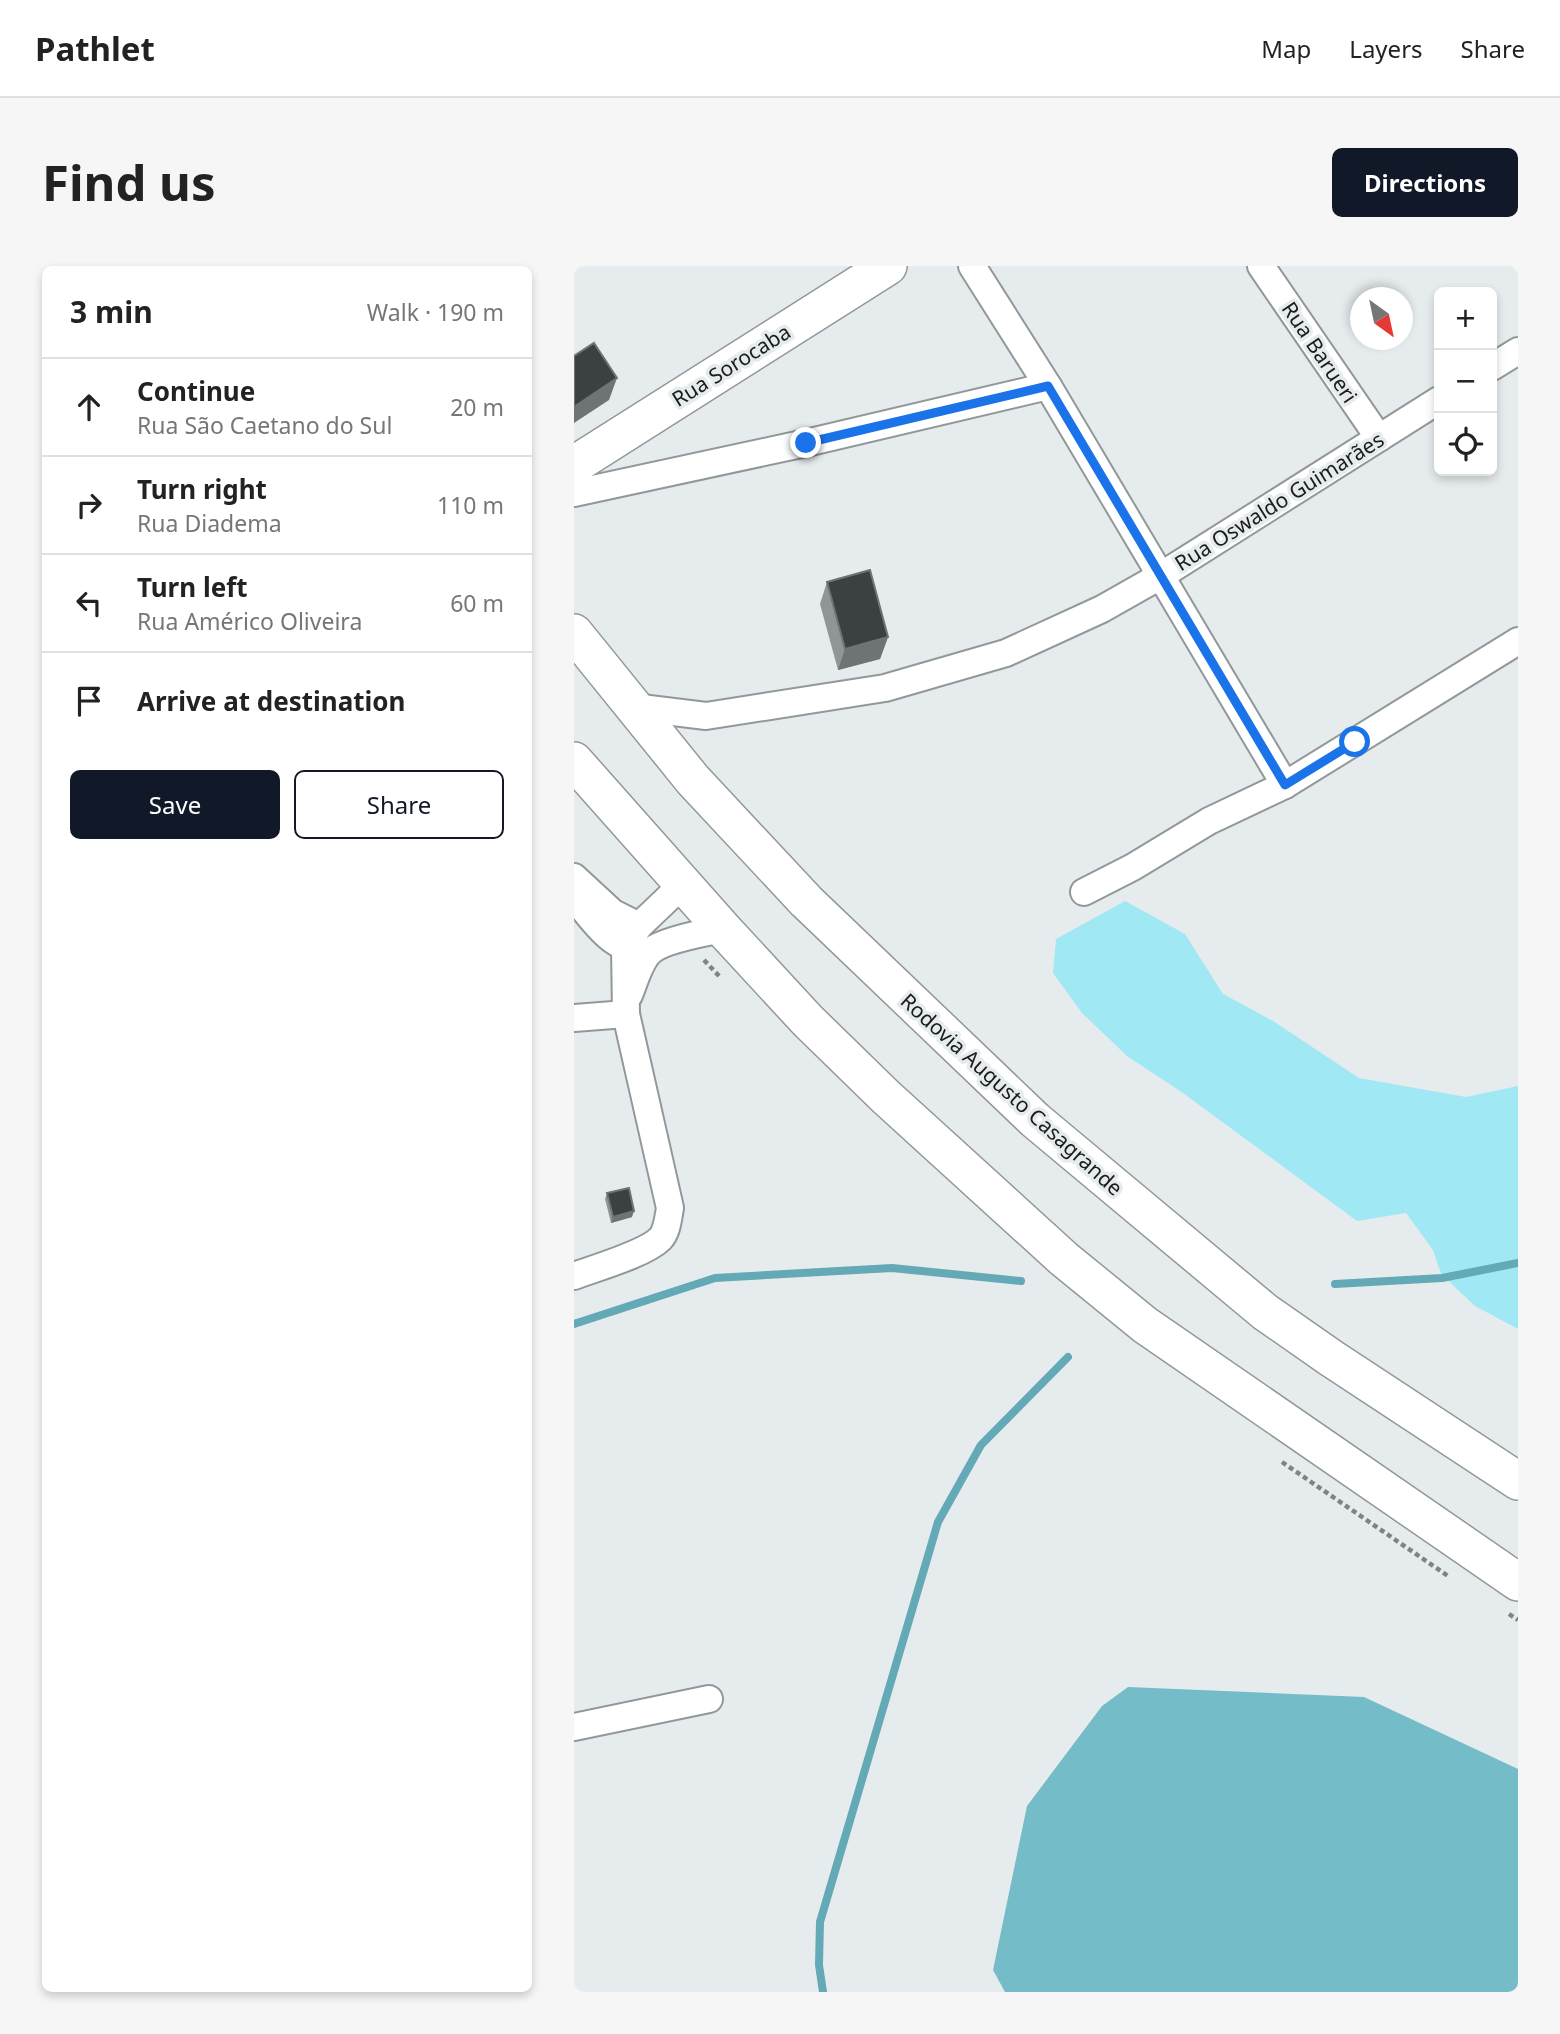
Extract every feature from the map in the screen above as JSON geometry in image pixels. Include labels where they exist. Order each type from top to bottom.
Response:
[{"type":"main road","name":"Rua Sorocaba","points":[[574,465],[888,266]]},
{"type":"main road","name":"Rodovia Augusto Casagrande","points":[[574,633],[693,780],[806,901],[1035,1121],[1265,1312],[1518,1481]]},
{"type":"main road","points":[[574,761],[808,1021],[886,1097],[1064,1258],[1145,1325],[1518,1582]]},
{"type":"street","points":[[972,266],[1048,386],[1285,785]]},
{"type":"street","name":"Rua Barueri","points":[[1261,266],[1380,438]]},
{"type":"street","points":[[1497,364],[1518,351]]},
{"type":"street","points":[[574,493],[806,443],[1048,386]]},
{"type":"street","name":"Rua Oswaldo Guimarães","points":[[633,707],[706,716],[885,688],[1006,653],[1102,609],[1161,575],[1434,403]]},
{"type":"street","points":[[1084,892],[1133,867],[1209,821],[1285,785],[1518,641]]},
{"type":"street","points":[[574,877],[613,913],[632,937],[637,950],[653,949],[698,933],[723,929]]},
{"type":"street","points":[[574,1276],[648,1247],[661,1238],[667,1225],[670,1209],[626,1010],[632,937],[683,884]]},
{"type":"street","points":[[574,897],[605,934],[632,937]]},
{"type":"street","points":[[626,1010],[642,964],[653,949]]},
{"type":"street","points":[[574,1018],[626,1010]]},
{"type":"street","points":[[574,1727],[709,1699]]},
{"type":"shaded area","points":[[1125,901],[1185,934],[1223,994],[1273,1021],[1359,1078],[1466,1097],[1518,1086],[1518,1329],[1475,1306],[1441,1274],[1433,1250],[1406,1213],[1357,1221],[1183,1093],[1127,1056],[1082,1013],[1053,973],[1056,939]]},
{"type":"shaded area","points":[[1128,1687],[1364,1697],[1518,1769],[1518,1992],[1005,1992],[993,1970],[1027,1806],[1102,1706]]},
{"type":"building","points":[[594,343],[617,378],[574,407],[574,356]]},
{"type":"building","points":[[870,570],[888,637],[845,649],[827,582]]},
{"type":"building","points":[[629,1188],[634,1211],[613,1217],[607,1193]]},
{"type":"waterway","points":[[1335,1284],[1442,1278],[1518,1263]]},
{"type":"waterway","points":[[574,1324],[715,1278],[892,1268],[1021,1281]]},
{"type":"waterway","points":[[823,1992],[819,1965],[820,1922],[938,1522],[981,1445],[1068,1357]]},
{"type":"route","points":[[806,443],[1048,386],[1285,785],[1355,742]]}]
